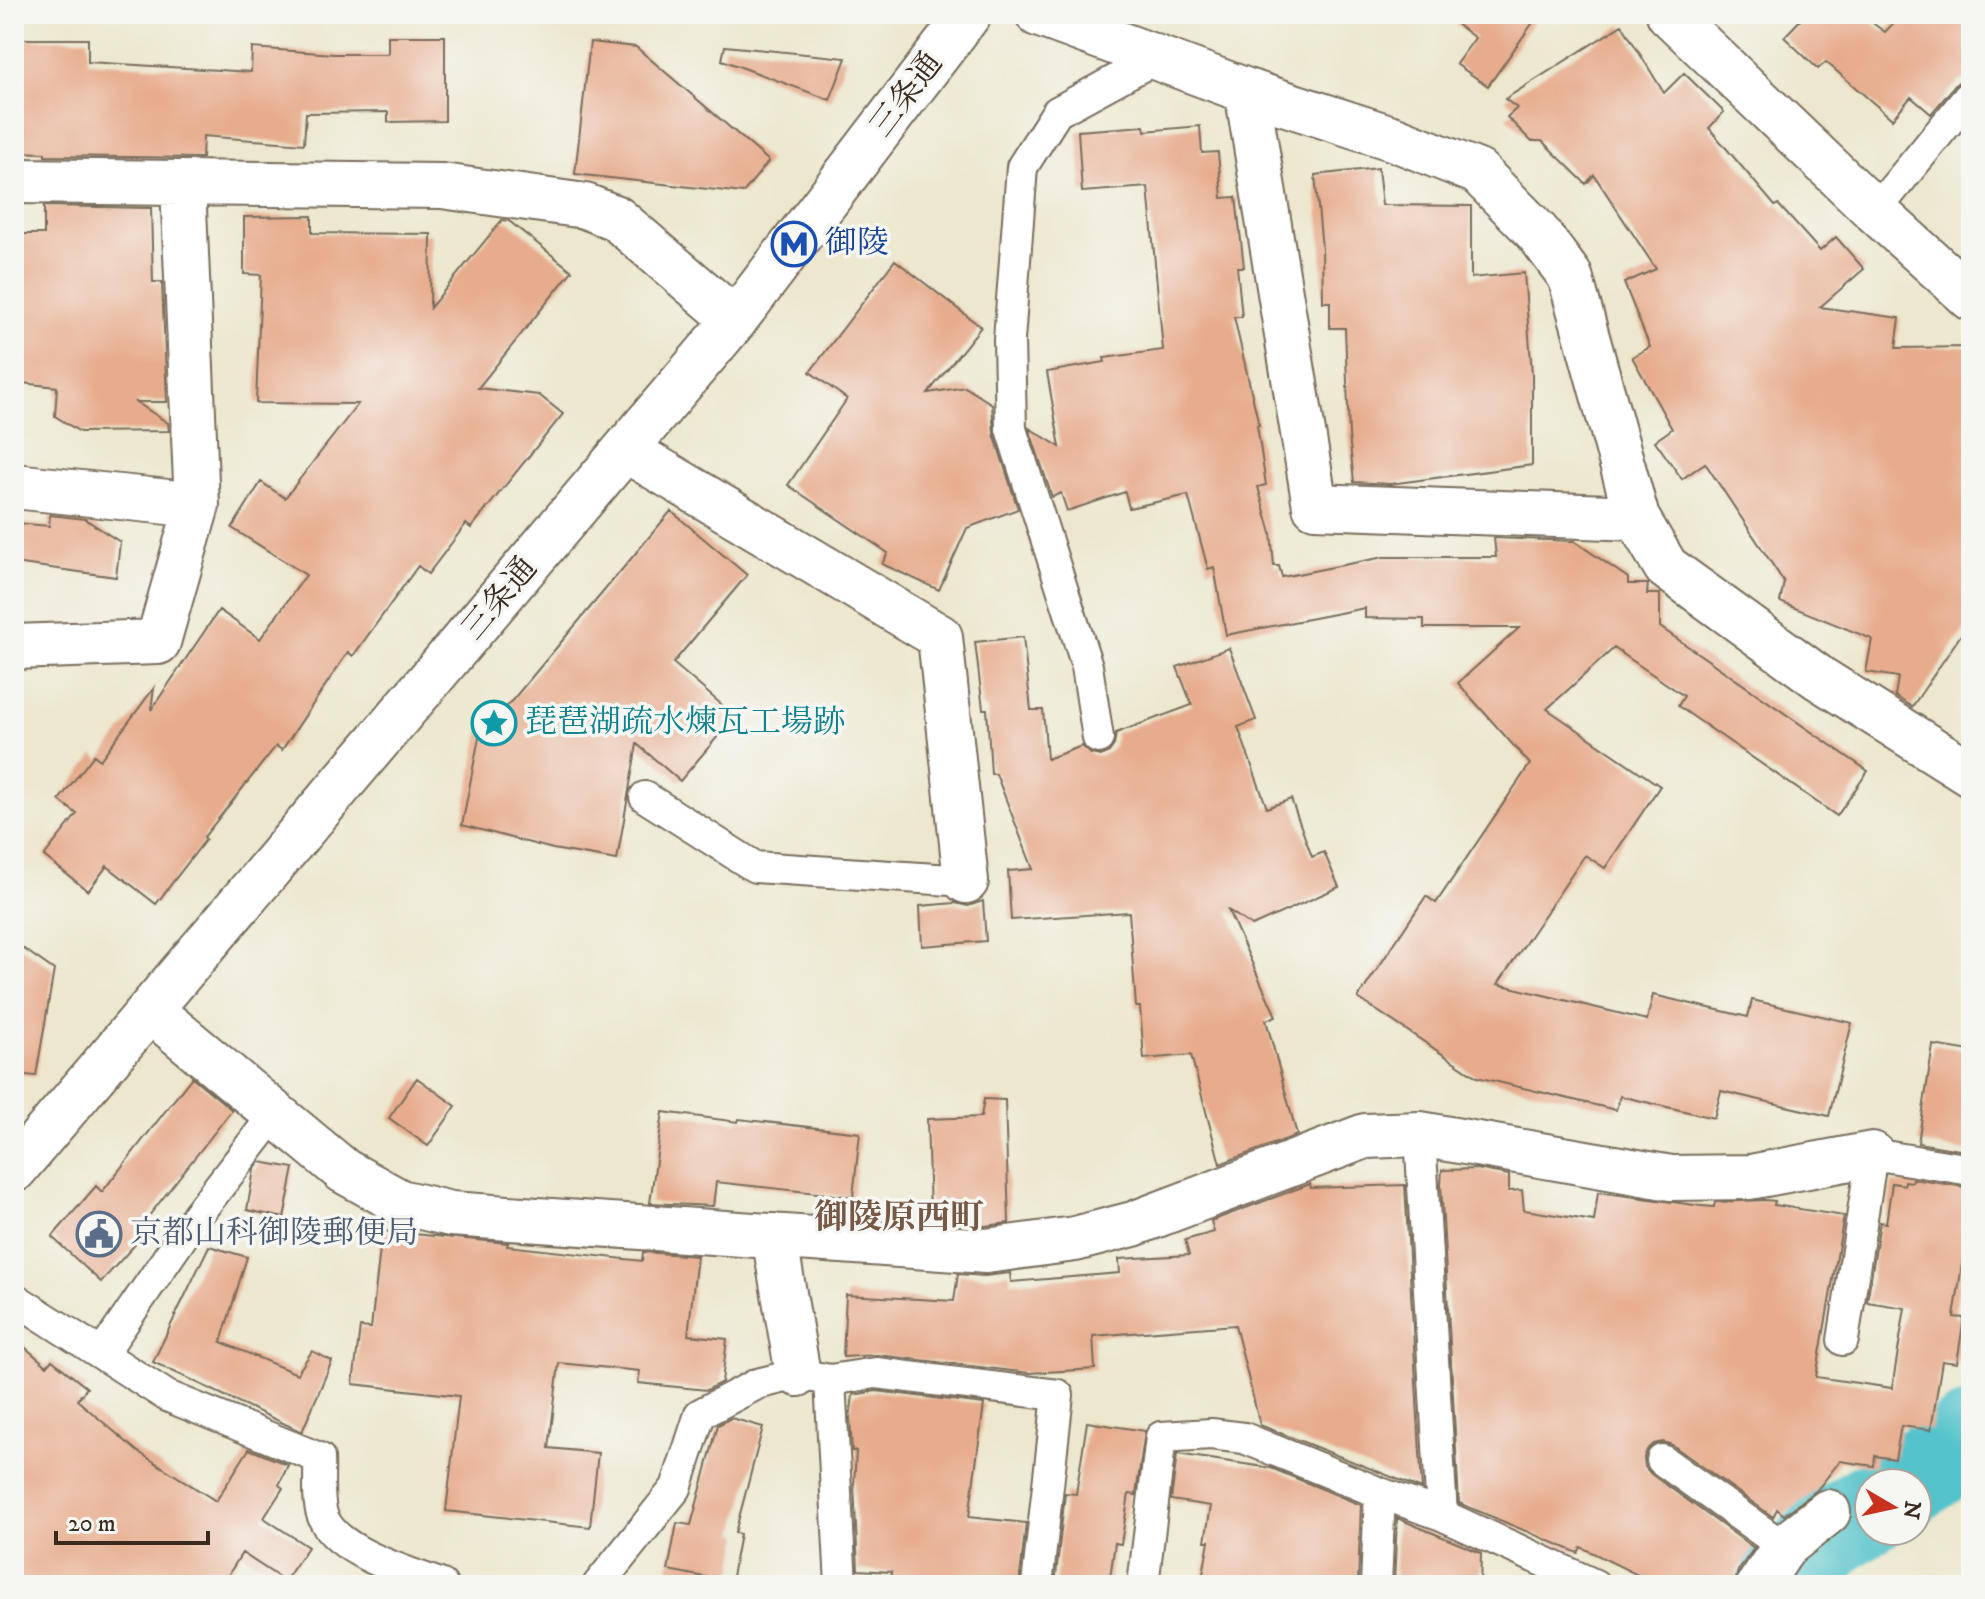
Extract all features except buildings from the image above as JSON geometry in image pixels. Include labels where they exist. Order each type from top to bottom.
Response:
[{"type":"street","points":[[1038,14],[1247,91],[1395,139],[1478,172],[1537,232],[1570,276],[1637,518],[1666,567],[1819,678],[1971,774]]},
{"type":"street","points":[[1669,14],[1971,298]]},
{"type":"street","name":"三条通","points":[[14,1170],[735,320],[963,16]]},
{"type":"street","points":[[1247,91],[1315,506],[1637,518]]},
{"type":"street","points":[[14,181],[442,186],[585,206],[616,218],[735,320]]},
{"type":"street","points":[[14,647],[158,642],[197,505],[183,185]]},
{"type":"street","points":[[626,450],[940,637],[966,881]]},
{"type":"street","points":[[14,486],[197,505]]},
{"type":"street","points":[[150,1010],[344,1171],[400,1202],[451,1214],[986,1251],[1075,1239],[1133,1224],[1365,1136],[1420,1134],[1671,1178],[1750,1177],[1872,1154]]},
{"type":"street","points":[[774,1236],[814,1377]]},
{"type":"street","points":[[1759,1585],[1784,1547],[1828,1512]]},
{"type":"lane","points":[[1098,738],[1087,666],[1011,429],[1009,340],[1022,167],[1057,112],[1158,57]]},
{"type":"lane","points":[[1875,211],[1971,94]]},
{"type":"lane","points":[[645,797],[755,867],[966,881]]},
{"type":"lane","points":[[102,1354],[197,1215],[275,1114]]},
{"type":"lane","points":[[1420,1134],[1442,1515]]},
{"type":"lane","points":[[1843,1340],[1872,1154],[1971,1170]]},
{"type":"lane","points":[[14,1298],[167,1396],[319,1458],[322,1515],[336,1535],[359,1552],[442,1585]]},
{"type":"lane","points":[[598,1585],[676,1488],[700,1414],[757,1384],[876,1373],[1058,1395],[1037,1585]]},
{"type":"lane","points":[[814,1377],[841,1585]]},
{"type":"lane","points":[[1143,1585],[1161,1437],[1211,1434],[1244,1438],[1442,1515],[1595,1585]]},
{"type":"lane","points":[[1662,1460],[1784,1547]]},
{"type":"lane","points":[[1376,1585],[1380,1493]]},
{"type":"waterway","points":[[1928,1467],[1971,1438]]},
{"type":"waterway","points":[[1784,1585],[1787,1578],[1833,1532],[1853,1519]]},
{"type":"place","name":"御陵","points":[[794,244]]},
{"type":"place","name":"琵琶湖疏水煉瓦工場跡","points":[[494,723]]},
{"type":"place","name":"京都山科御陵郵便局","points":[[99,1234]]},
{"type":"district","name":"御陵原西町","points":[[899,1218]]}]
